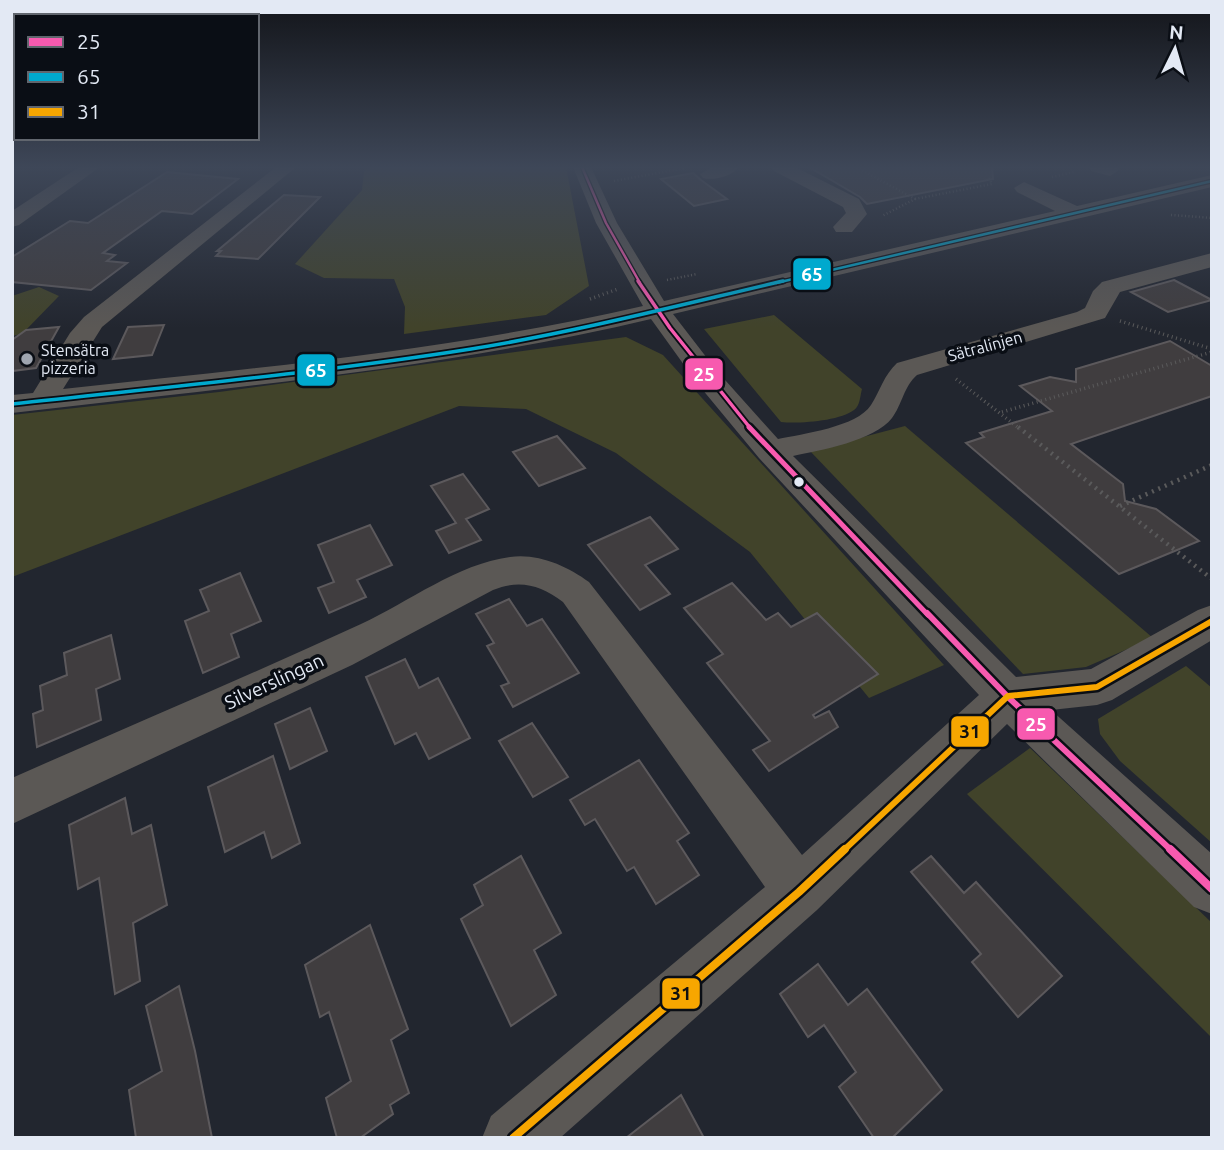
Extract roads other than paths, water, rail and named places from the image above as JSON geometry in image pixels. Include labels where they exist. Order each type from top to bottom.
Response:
[{"type":"street","points":[[42,401],[83,333],[93,322],[220,221]]},
{"type":"street","points":[[604,221],[649,297],[693,358],[770,451],[1008,696],[1212,889]]},
{"type":"street","points":[[844,227],[850,221]]},
{"type":"street","points":[[12,404],[431,356],[603,323],[649,297],[1030,221]]},
{"type":"street","name":"Sätralinjen","points":[[770,451],[850,430],[874,420],[881,413],[898,375],[906,369],[1096,313],[1105,291],[1111,287],[1212,260]]},
{"type":"street","name":"Silverslingan","points":[[12,801],[384,631],[481,581],[504,572],[525,570],[562,580],[576,592],[799,892]]},
{"type":"street","points":[[513,1138],[799,892],[1008,696],[1097,687],[1212,621]]},
{"type":"place","name":"Stensätra pizzeria","points":[[27,359]]}]
